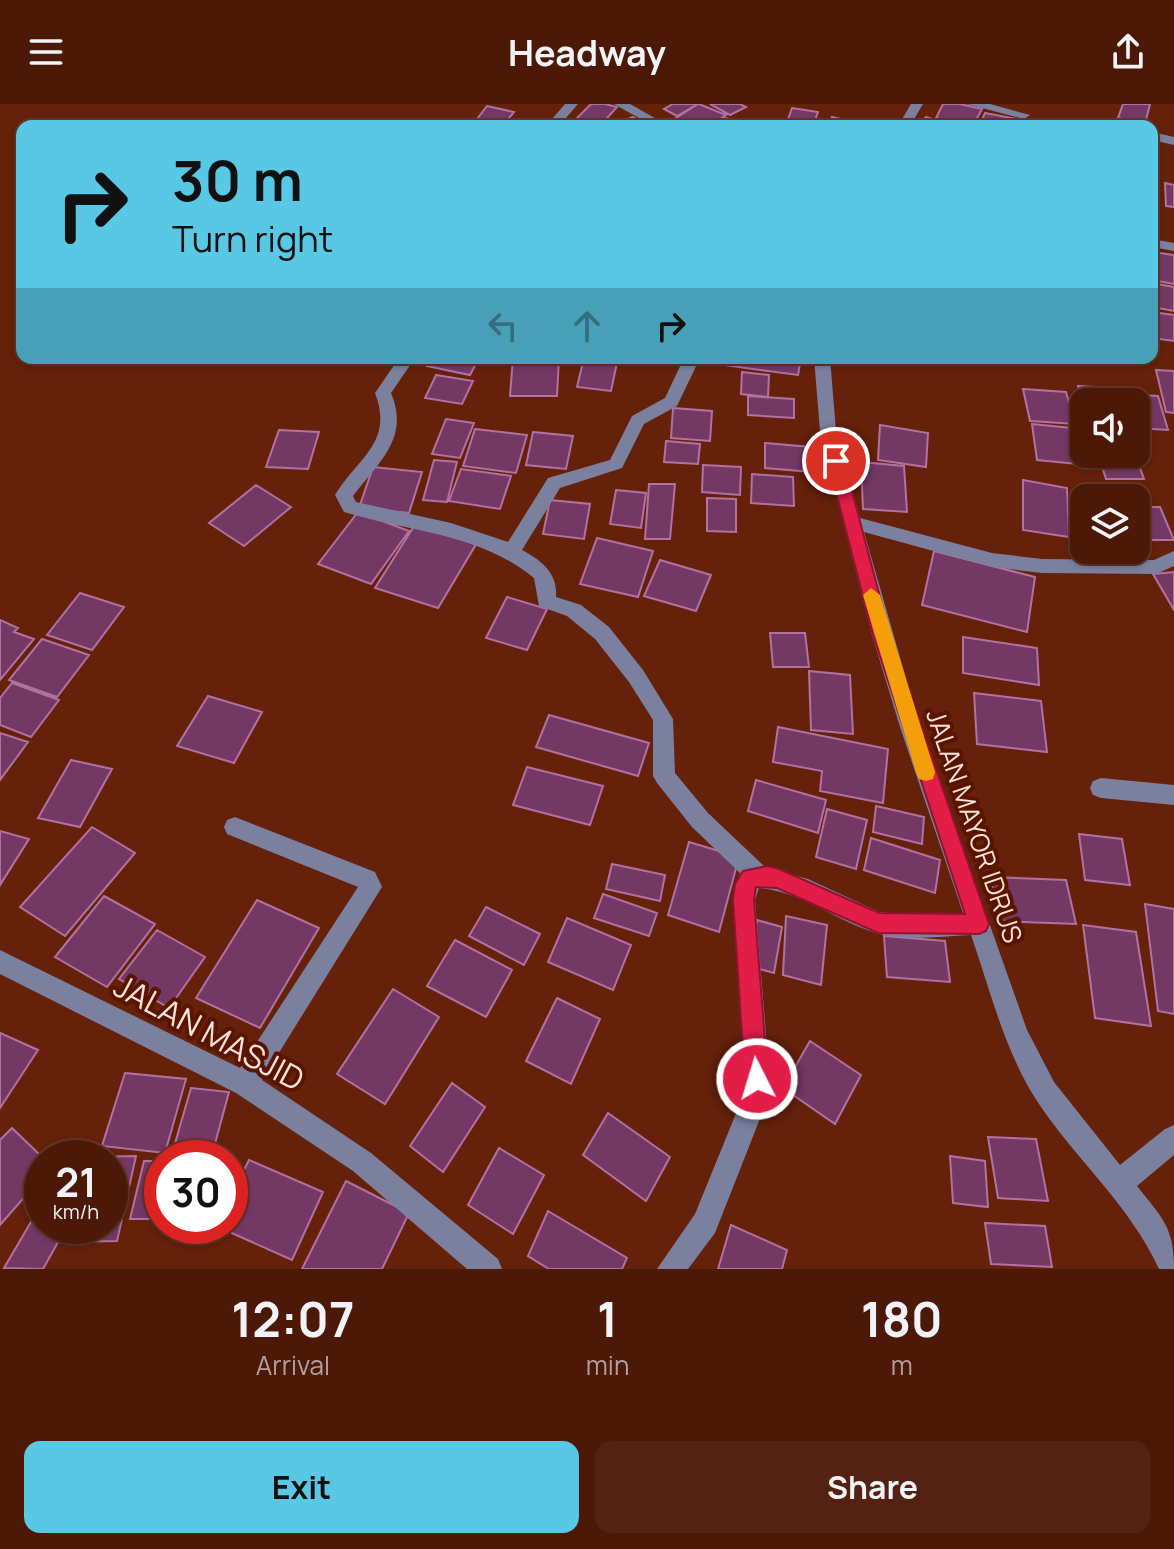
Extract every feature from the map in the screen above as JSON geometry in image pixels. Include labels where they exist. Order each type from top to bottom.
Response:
[{"type":"street","points":[[557,120],[572,104]]},
{"type":"street","points":[[620,104],[651,120]]},
{"type":"street","points":[[973,104],[1024,115]]},
{"type":"street","points":[[403,364],[383,393],[391,413],[385,442],[344,495],[350,507],[448,529],[511,552],[542,573],[549,589],[546,601],[574,610],[602,633],[636,676],[663,719],[664,776],[700,820],[759,876]]},
{"type":"street","points":[[511,552],[554,483],[616,464],[633,422],[648,411],[671,402],[689,364]]},
{"type":"street","name":"JALAN MAYOR IDRUS","points":[[822,364],[828,431],[906,714],[1017,1035],[1045,1091],[1155,1230],[1173,1269]]},
{"type":"street","points":[[851,522],[992,560],[1042,566],[1156,567],[1174,558]]},
{"type":"street","points":[[1101,788],[1174,795]]},
{"type":"street","points":[[235,827],[367,880],[371,887],[245,1084]]},
{"type":"street","points":[[671,1269],[705,1223],[750,1111],[755,1089],[757,1071],[744,900],[747,882],[759,876],[779,878],[878,923],[979,924]]},
{"type":"street","name":"JALAN MASJID","points":[[0,962],[245,1084],[362,1162],[488,1269]]},
{"type":"street","points":[[1118,1184],[1174,1138]]},
{"type":"building","points":[[591,104],[617,107],[605,120],[575,120]]},
{"type":"building","points":[[673,104],[696,105],[677,116],[664,109]]},
{"type":"building","points":[[698,104],[726,115],[719,120],[676,118]]},
{"type":"building","points":[[710,104],[740,104],[746,107],[730,115]]},
{"type":"building","points":[[943,104],[982,109],[976,120],[936,118]]},
{"type":"building","points":[[1123,104],[1150,104],[1146,120],[1118,118]]},
{"type":"building","points":[[487,106],[514,112],[507,120],[477,119]]},
{"type":"building","points":[[792,108],[818,112],[815,120],[788,120]]},
{"type":"building","points":[[985,113],[1017,119],[1017,120],[982,120]]},
{"type":"building","points":[[1165,183],[1174,185],[1174,207],[1166,206]]},
{"type":"building","points":[[1158,253],[1174,255],[1174,284],[1158,281]]},
{"type":"building","points":[[1158,284],[1174,287],[1174,311],[1158,308]]},
{"type":"building","points":[[1158,313],[1174,315],[1174,341],[1158,339]]},
{"type":"building","points":[[428,364],[476,364],[470,375]]},
{"type":"building","points":[[513,364],[559,364],[557,396],[510,396]]},
{"type":"building","points":[[583,364],[617,364],[611,391],[577,387]]},
{"type":"building","points":[[724,364],[800,364],[798,375]]},
{"type":"building","points":[[1156,370],[1174,371],[1174,413],[1166,412]]},
{"type":"building","points":[[742,372],[769,375],[768,397],[741,394]]},
{"type":"building","points":[[436,375],[473,381],[462,404],[425,398]]},
{"type":"building","points":[[1023,389],[1066,392],[1070,424],[1030,421]]},
{"type":"building","points":[[748,396],[794,399],[794,418],[748,415]]},
{"type":"building","points":[[1150,396],[1158,396],[1168,430],[1150,429]]},
{"type":"building","points":[[673,408],[712,411],[710,441],[671,438]]},
{"type":"building","points":[[446,419],[474,423],[460,458],[432,454]]},
{"type":"building","points":[[1032,424],[1070,428],[1070,463],[1037,460]]},
{"type":"building","points":[[880,425],[928,433],[926,467],[878,460]]},
{"type":"building","points":[[475,429],[527,435],[516,473],[463,466]]},
{"type":"building","points":[[279,430],[319,432],[308,469],[266,467]]},
{"type":"building","points":[[533,432],[573,436],[566,469],[526,465]]},
{"type":"building","points":[[666,441],[700,444],[698,464],[664,462]]},
{"type":"building","points":[[765,443],[811,447],[811,472],[765,468]]},
{"type":"building","points":[[434,460],[457,462],[447,502],[423,500]]},
{"type":"building","points":[[861,462],[904,466],[907,512],[863,509]]},
{"type":"building","points":[[703,465],[741,467],[740,495],[702,492]]},
{"type":"building","points":[[373,467],[422,472],[409,513],[359,508]]},
{"type":"building","points":[[1102,468],[1140,468],[1144,479],[1106,479]]},
{"type":"building","points":[[461,469],[511,476],[500,509],[449,501]]},
{"type":"building","points":[[752,474],[793,477],[794,506],[751,503]]},
{"type":"building","points":[[1023,480],[1067,488],[1069,537],[1023,530]]},
{"type":"building","points":[[649,484],[675,484],[670,539],[645,539]]},
{"type":"building","points":[[256,485],[291,507],[244,546],[209,523]]},
{"type":"building","points":[[616,490],[646,493],[641,528],[610,524]]},
{"type":"building","points":[[707,498],[736,499],[736,532],[707,531]]},
{"type":"building","points":[[550,500],[590,504],[584,539],[543,534]]},
{"type":"building","points":[[1150,507],[1160,507],[1174,540],[1150,540]]},
{"type":"building","points":[[358,512],[409,531],[371,584],[318,564]]},
{"type":"building","points":[[416,523],[478,541],[438,608],[375,588]]},
{"type":"building","points":[[597,538],[653,551],[638,597],[580,584]]},
{"type":"building","points":[[934,551],[1035,577],[1027,632],[922,605]]},
{"type":"building","points":[[660,560],[711,575],[696,611],[644,596]]},
{"type":"building","points":[[1174,572],[1174,610],[1153,574]]},
{"type":"building","points":[[80,593],[124,607],[92,650],[47,635]]},
{"type":"building","points":[[507,597],[547,609],[527,650],[486,638]]},
{"type":"building","points":[[0,620],[18,628],[14,632],[34,639],[0,680]]},
{"type":"building","points":[[770,633],[805,633],[809,667],[773,667]]},
{"type":"building","points":[[963,637],[1037,648],[1039,685],[963,673]]},
{"type":"building","points":[[42,639],[89,655],[57,697],[9,680]]},
{"type":"building","points":[[809,671],[850,675],[853,734],[811,730]]},
{"type":"building","points":[[12,683],[59,700],[31,737],[0,725],[0,698]]},
{"type":"building","points":[[974,693],[1041,701],[1047,752],[977,744]]},
{"type":"building","points":[[208,696],[262,712],[234,763],[177,746]]},
{"type":"building","points":[[549,715],[649,743],[638,776],[536,747]]},
{"type":"building","points":[[778,727],[888,749],[883,803],[820,791],[822,771],[773,762]]},
{"type":"building","points":[[0,733],[28,742],[0,780]]},
{"type":"building","points":[[71,760],[112,769],[80,827],[38,818]]},
{"type":"building","points":[[527,767],[603,786],[590,825],[513,805]]},
{"type":"building","points":[[756,780],[826,800],[818,833],[748,811]]},
{"type":"building","points":[[876,806],[924,817],[922,844],[873,832]]},
{"type":"building","points":[[827,809],[867,820],[856,869],[816,857]]},
{"type":"building","points":[[92,827],[135,853],[65,936],[20,907]]},
{"type":"building","points":[[0,831],[29,839],[0,885]]},
{"type":"building","points":[[1079,834],[1122,839],[1130,885],[1085,880]]},
{"type":"building","points":[[871,838],[940,860],[935,893],[864,870]]},
{"type":"building","points":[[689,842],[739,857],[719,932],[668,915]]},
{"type":"building","points":[[612,864],[665,875],[660,901],[606,889]]},
{"type":"building","points":[[990,877],[1066,880],[1076,924],[998,921]]},
{"type":"building","points":[[603,894],[657,913],[649,936],[594,918]]},
{"type":"building","points":[[104,896],[155,924],[107,987],[55,957]]},
{"type":"building","points":[[257,900],[319,928],[260,1028],[196,998]]},
{"type":"building","points":[[1145,904],[1174,909],[1174,1014],[1158,1011]]},
{"type":"building","points":[[486,907],[540,934],[524,965],[469,936]]},
{"type":"building","points":[[786,916],[827,925],[821,985],[783,975]]},
{"type":"building","points":[[567,918],[631,945],[613,990],[548,962]]},
{"type":"building","points":[[757,920],[782,927],[774,973],[749,966]]},
{"type":"building","points":[[1083,925],[1136,932],[1151,1026],[1095,1018]]},
{"type":"building","points":[[157,930],[205,957],[169,1008],[119,979]]},
{"type":"building","points":[[884,936],[945,941],[950,982],[887,977]]},
{"type":"building","points":[[455,940],[512,970],[486,1017],[427,986]]},
{"type":"building","points":[[393,989],[439,1017],[385,1104],[337,1074]]},
{"type":"building","points":[[557,998],[600,1019],[571,1084],[526,1061]]},
{"type":"building","points":[[0,1033],[38,1050],[0,1108]]},
{"type":"building","points":[[810,1041],[861,1075],[835,1124],[783,1088]]},
{"type":"building","points":[[125,1073],[186,1079],[169,1140],[144,1140],[144,1151],[128,1149],[128,1140],[104,1140]]},
{"type":"building","points":[[452,1083],[485,1107],[443,1172],[410,1146]]},
{"type":"building","points":[[191,1088],[229,1092],[216,1140],[176,1140]]},
{"type":"building","points":[[608,1113],[670,1157],[646,1201],[583,1155]]},
{"type":"building","points":[[12,1128],[24,1140],[24,1198],[0,1225],[0,1140]]},
{"type":"building","points":[[988,1137],[1036,1139],[1048,1201],[998,1198]]},
{"type":"building","points":[[499,1148],[544,1175],[513,1234],[468,1205]]},
{"type":"building","points":[[128,1156],[136,1156],[128,1192]]},
{"type":"building","points":[[950,1156],[985,1161],[988,1207],[953,1203]]},
{"type":"building","points":[[144,1161],[144,1219],[130,1219]]},
{"type":"building","points":[[248,1162],[323,1192],[292,1260],[248,1240]]},
{"type":"building","points":[[346,1181],[409,1213],[382,1269],[302,1269]]},
{"type":"building","points":[[548,1211],[627,1258],[622,1269],[549,1269],[528,1256]]},
{"type":"building","points":[[985,1223],[1045,1226],[1052,1267],[991,1264]]},
{"type":"building","points":[[731,1225],[787,1250],[782,1269],[718,1269]]},
{"type":"building","points":[[24,1234],[24,1244],[57,1244],[43,1269],[4,1268]]},
{"type":"slow traffic","points":[[871,595],[926,772]]},
{"type":"route","points":[[757,1079],[745,940],[744,900],[748,880],[759,876],[779,878],[878,923],[979,924],[910,727],[836,461]]}]
